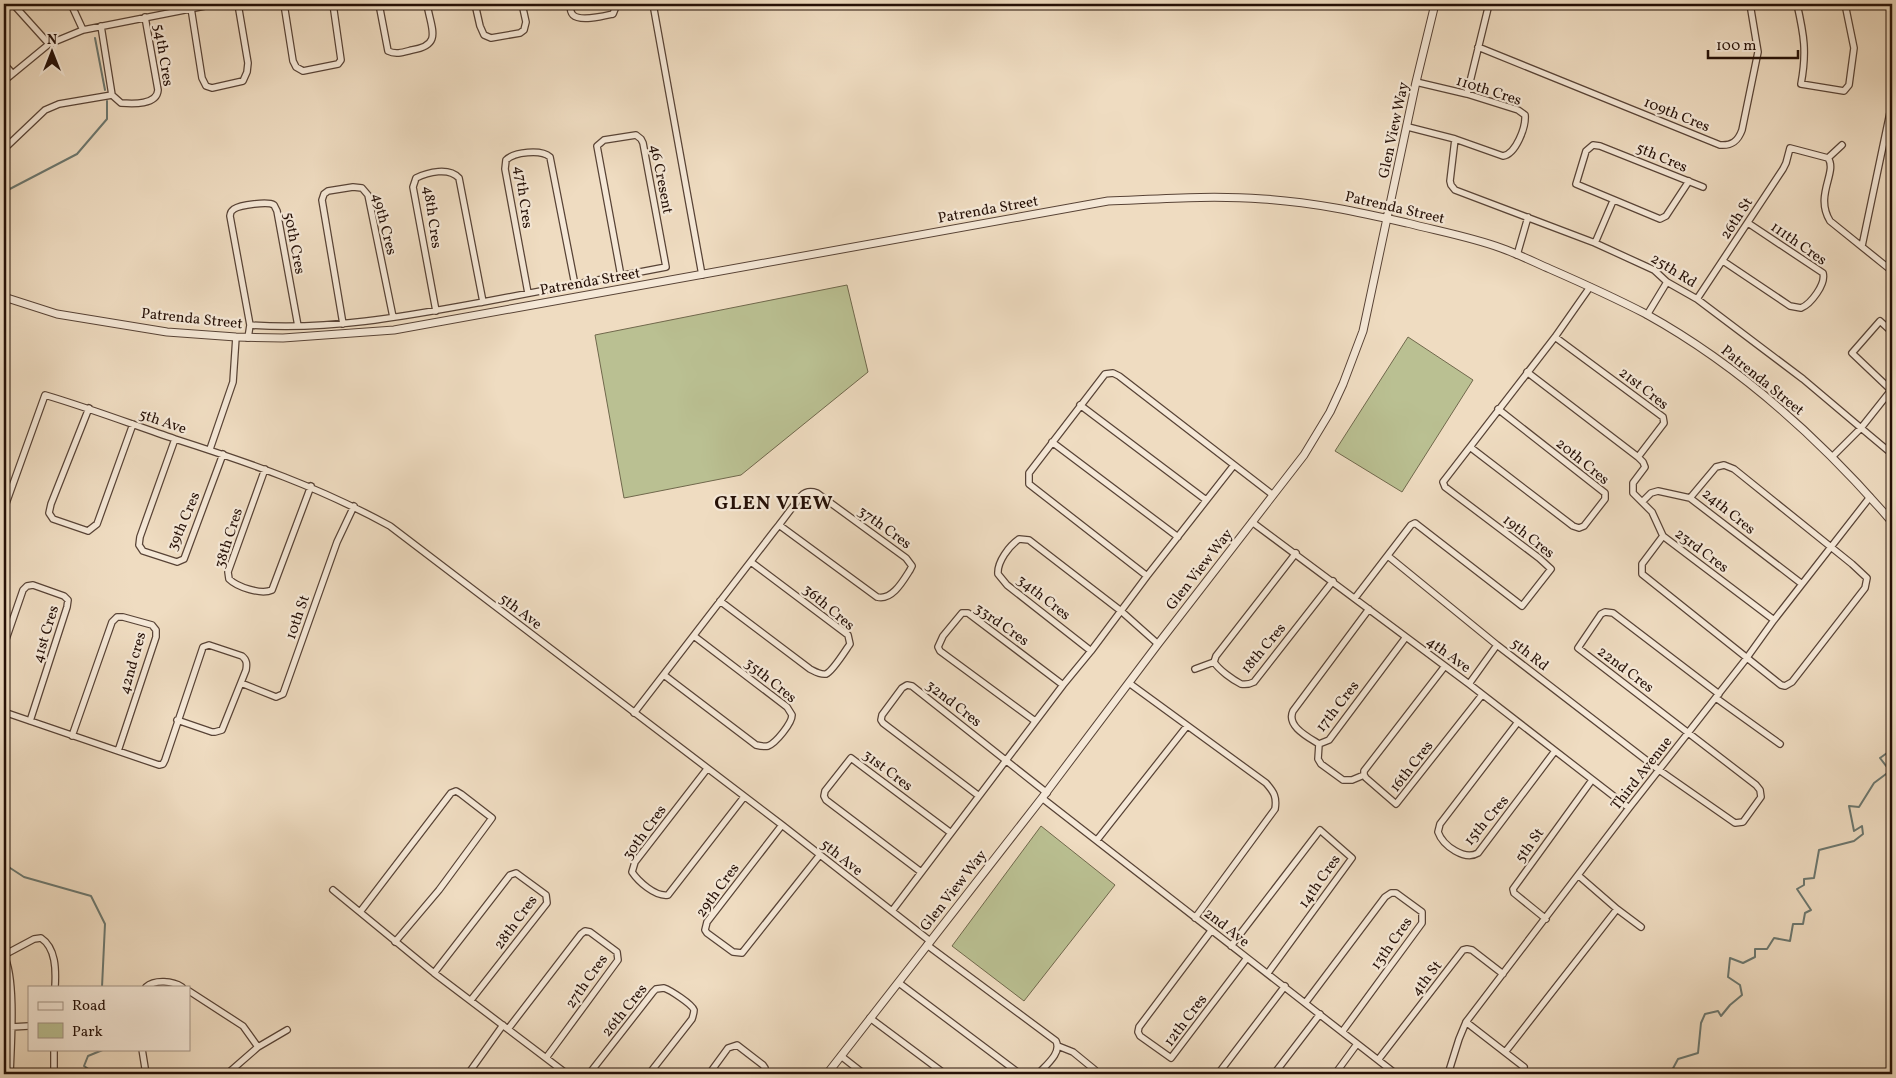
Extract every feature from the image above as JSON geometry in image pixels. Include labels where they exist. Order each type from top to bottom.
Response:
[{"type":"street","points":[[13,4],[49,44]]},
{"type":"street","points":[[71,4],[83,30]]},
{"type":"street","points":[[4,81],[49,44],[83,30],[215,4]]},
{"type":"street","points":[[191,8],[202,78],[206,86],[212,88],[243,81],[247,72],[248,63],[238,4]]},
{"type":"street","points":[[284,4],[293,61],[296,67],[303,71],[338,64],[341,60],[332,4]]},
{"type":"street","points":[[379,4],[388,51],[394,54],[426,48],[432,42],[433,36],[427,4]]},
{"type":"street","points":[[475,4],[484,35],[492,38],[520,33],[524,30],[526,22],[522,4]]},
{"type":"street","points":[[570,4],[571,12],[580,19],[613,14],[617,4]]},
{"type":"street","points":[[653,4],[702,275]]},
{"type":"street","name":"Glen View Way","points":[[828,1074],[1044,796],[1158,644],[1304,455],[1324,423],[1343,384],[1363,330],[1408,127],[1416,82],[1435,4]]},
{"type":"street","points":[[1467,94],[1489,4]]},
{"type":"street","name":"109th Cres","points":[[1478,47],[1720,145],[1728,145],[1737,140],[1742,130],[1757,59],[1757,46],[1750,4]]},
{"type":"street","points":[[1797,4],[1805,46],[1801,84],[1844,91],[1849,85],[1854,48],[1845,4]]},
{"type":"street","name":"54th Cres","points":[[112,95],[116,100],[127,103],[150,100],[158,95],[158,85],[145,17]]},
{"type":"street","points":[[4,149],[45,110],[59,104],[112,95],[101,26]]},
{"type":"street","points":[[4,64],[12,73]]},
{"type":"street","name":"110th Cres","points":[[1408,127],[1455,139],[1498,155],[1508,155],[1514,150],[1525,123],[1525,115],[1518,110],[1467,94],[1416,82]]},
{"type":"street","points":[[1862,246],[1892,103]]},
{"type":"street","name":"46 Cresent","points":[[636,135],[642,138],[666,267],[620,276],[597,146],[604,140],[636,135]]},
{"type":"street","name":"25th Rd","points":[[1455,139],[1450,181],[1452,188],[1595,243],[1650,268],[1667,282],[1696,299],[1803,379],[1892,454]]},
{"type":"street","points":[[1842,145],[1828,158],[1831,164],[1823,203],[1826,214],[1830,221],[1892,271]]},
{"type":"street","name":"5th Cres","points":[[1593,146],[1603,146],[1689,181],[1666,216],[1660,219],[1576,184],[1586,151],[1593,146]]},
{"type":"street","name":"26th St","points":[[1696,299],[1723,261],[1786,163],[1790,148],[1828,158]]},
{"type":"street","name":"47th Cres","points":[[528,293],[505,169],[506,160],[512,156],[540,152],[550,157],[575,284]]},
{"type":"street","name":"48th Cres","points":[[436,311],[413,187],[416,178],[422,175],[452,172],[459,178],[483,302]]},
{"type":"street","points":[[1689,181],[1703,187]]},
{"type":"street","name":"49th Cres","points":[[343,324],[322,200],[324,194],[328,191],[353,187],[362,188],[368,195],[393,317]]},
{"type":"street","name":"Patrenda Street","points":[[4,297],[57,314],[167,332],[248,338],[314,337],[394,330],[1108,201],[1199,197],[1264,199],[1315,204],[1388,219],[1486,243],[1590,287],[1647,315],[1721,362],[1758,391],[1832,457],[1892,522]]},
{"type":"street","points":[[1595,243],[1614,201]]},
{"type":"street","name":"50th Cres","points":[[250,326],[230,216],[231,212],[236,208],[268,202],[274,204],[277,212],[298,326]]},
{"type":"street","points":[[1517,255],[1528,217]]},
{"type":"street","name":"111th Cres","points":[[1723,261],[1790,306],[1801,308],[1808,304],[1823,282],[1823,273],[1748,223]]},
{"type":"street","points":[[248,338],[250,326],[343,324],[436,311],[620,276]]},
{"type":"street","points":[[1647,315],[1667,282]]},
{"type":"street","points":[[1470,447],[1555,337],[1590,287]]},
{"type":"street","points":[[1832,457],[1861,428],[1892,390],[1852,353],[1880,321],[1892,332]]},
{"type":"street","points":[[210,449],[233,382],[236,337]]},
{"type":"street","name":"21st Cres","points":[[1555,337],[1663,416],[1664,423],[1638,457]]},
{"type":"street","points":[[1527,372],[1643,462],[1645,467],[1633,483],[1633,493],[1652,512],[1663,536]]},
{"type":"street","points":[[1147,576],[1029,484],[1029,473],[1105,374],[1113,373],[1273,495]]},
{"type":"street","name":"5th Ave","points":[[4,509],[45,395],[210,449],[310,486],[354,506],[390,526],[744,798],[782,825],[819,856],[892,911],[928,943],[1057,1043],[1073,1052],[1095,1070],[1096,1074]]},
{"type":"street","points":[[1080,406],[1206,500]]},
{"type":"street","points":[[89,408],[51,504],[49,513],[53,519],[88,531],[94,528],[133,424]]},
{"type":"street","name":"20th Cres","points":[[1470,447],[1573,526],[1582,527],[1605,499],[1606,494],[1603,490],[1498,409]]},
{"type":"street","name":"39th Cres","points":[[175,439],[139,544],[143,551],[177,562],[184,559],[223,454]]},
{"type":"street","points":[[1052,442],[1178,537]]},
{"type":"street","name":"19th Cres","points":[[1388,556],[1412,525],[1418,524],[1522,606],[1551,569],[1443,484],[1470,447]]},
{"type":"street","points":[[892,911],[1035,721],[1234,465]]},
{"type":"street","name":"24th Cres","points":[[1746,659],[1781,685],[1789,684],[1865,588],[1867,580],[1865,574],[1728,466],[1720,465],[1716,467],[1690,498],[1802,584]]},
{"type":"street","name":"38th Cres","points":[[265,469],[228,572],[229,578],[234,583],[261,592],[272,590],[310,486]]},
{"type":"street","name":"37th Cres","points":[[812,491],[906,558],[912,566],[891,596],[882,599],[779,525],[801,496],[805,492],[812,491]]},
{"type":"street","points":[[1643,502],[1651,493],[1658,491],[1690,498]]},
{"type":"street","name":"Third Avenue","points":[[1448,1074],[1466,1022],[1870,497]]},
{"type":"street","name":"10th St","points":[[241,684],[276,697],[283,694],[337,542],[354,506]]},
{"type":"street","name":"4th Ave","points":[[1252,522],[1469,684],[1629,808]]},
{"type":"street","points":[[634,713],[779,525]]},
{"type":"street","name":"23rd Cres","points":[[1746,659],[1642,574],[1642,564],[1663,536],[1774,620]]},
{"type":"street","name":"34th Cres","points":[[1091,651],[1002,580],[998,574],[999,564],[1019,539],[1030,540],[1122,611],[1158,644]]},
{"type":"street","name":"18th Cres","points":[[1296,554],[1216,656],[1214,662],[1218,667],[1242,684],[1254,682],[1332,581]]},
{"type":"street","points":[[1355,598],[1388,556]]},
{"type":"street","name":"5th Rd","points":[[1388,556],[1497,645],[1659,770],[1728,819],[1735,823],[1743,822],[1761,798],[1760,790],[1689,733]]},
{"type":"street","name":"36th Cres","points":[[720,601],[810,669],[820,674],[825,674],[831,670],[850,644],[848,635],[751,562]]},
{"type":"street","name":"41st Cres","points":[[4,646],[23,590],[27,586],[33,585],[64,596],[68,600],[30,721]]},
{"type":"street","name":"17th Cres","points":[[1369,609],[1290,717],[1292,723],[1302,733],[1320,744],[1329,740],[1406,638]]},
{"type":"street","name":"33rd Cres","points":[[1035,721],[940,651],[938,647],[943,636],[962,613],[968,612],[1063,685]]},
{"type":"street","name":"22nd Cres","points":[[1689,733],[1578,648],[1601,614],[1606,612],[1614,613],[1718,696]]},
{"type":"street","name":"42nd cres","points":[[72,736],[112,622],[117,617],[123,617],[152,625],[156,630],[156,637],[118,752]]},
{"type":"street","name":"35th Cres","points":[[664,674],[751,742],[761,747],[772,744],[791,722],[792,715],[787,707],[694,636]]},
{"type":"street","points":[[4,712],[153,764],[163,764],[177,720],[201,650],[206,645],[245,658],[247,661],[246,670],[222,730],[212,732],[177,720]]},
{"type":"street","points":[[1469,684],[1497,645]]},
{"type":"street","points":[[1195,669],[1214,662]]},
{"type":"street","points":[[1320,744],[1318,758],[1321,764],[1343,780],[1352,780],[1364,775],[1364,771],[1445,666]]},
{"type":"street","points":[[1129,684],[1266,783],[1274,792],[1277,800],[1275,809],[1195,918]]},
{"type":"street","name":"32nd Cres","points":[[979,796],[882,723],[880,720],[882,715],[902,688],[912,686],[1007,760],[1044,796]]},
{"type":"street","name":"16th Cres","points":[[1364,775],[1396,804],[1482,695]]},
{"type":"street","points":[[1718,696],[1780,744]]},
{"type":"street","name":"15th Cres","points":[[1518,722],[1440,824],[1438,832],[1443,841],[1463,855],[1473,856],[1478,853],[1555,751]]},
{"type":"street","points":[[1097,840],[1187,726]]},
{"type":"street","name":"31st Cres","points":[[921,872],[826,800],[824,796],[825,791],[851,758],[951,833]]},
{"type":"street","name":"30th Cres","points":[[707,769],[635,862],[632,872],[638,879],[660,895],[668,895],[744,798]]},
{"type":"street","name":"5th St","points":[[1546,919],[1514,894],[1514,886],[1592,780]]},
{"type":"street","points":[[360,912],[451,793],[456,791],[461,794],[492,818],[439,890],[396,942]]},
{"type":"street","name":"2nd Ave","points":[[1044,796],[1195,918],[1306,1002],[1395,1074]]},
{"type":"street","name":"29th Cres","points":[[782,825],[707,922],[705,930],[707,933],[733,952],[742,952],[819,856]]},
{"type":"street","name":"14th Cres","points":[[1231,946],[1320,830],[1352,858],[1268,973]]},
{"type":"street","name":"28th Cres","points":[[434,973],[510,875],[516,874],[530,882],[546,896],[547,903],[471,1000]]},
{"type":"street","points":[[1579,876],[1641,927]]},
{"type":"street","points":[[333,890],[434,973],[567,1074]]},
{"type":"street","name":"13th Cres","points":[[1306,1002],[1385,897],[1391,893],[1396,893],[1422,912],[1422,923],[1342,1032]]},
{"type":"street","points":[[1506,1051],[1617,909]]},
{"type":"street","name":"12th Cres","points":[[1211,930],[1139,1026],[1138,1032],[1140,1036],[1171,1058],[1247,958]]},
{"type":"street","name":"27th Cres","points":[[508,1029],[585,931],[590,932],[617,952],[618,960],[546,1058]]},
{"type":"street","points":[[10,1074],[10,976],[4,956],[34,939],[41,938],[47,942],[56,965],[55,986]]},
{"type":"street","name":"4th St","points":[[1378,1060],[1465,949],[1472,950],[1503,974]]},
{"type":"street","points":[[147,986],[150,983],[164,981],[179,986]]},
{"type":"street","points":[[899,983],[1020,1074]]},
{"type":"street","points":[[1218,1074],[1285,986]]},
{"type":"street","name":"26th Cres","points":[[589,1074],[653,992],[663,987],[689,1004],[694,1010],[694,1014],[648,1074]]},
{"type":"street","points":[[190,992],[243,1026],[258,1047]]},
{"type":"street","points":[[1274,1074],[1320,1014]]},
{"type":"street","points":[[870,1018],[945,1074]]},
{"type":"street","points":[[1466,1022],[1506,1051],[1524,1067]]},
{"type":"street","points":[[468,1074],[502,1025]]},
{"type":"street","points":[[11,1027],[28,1026]]},
{"type":"street","points":[[227,1074],[258,1047],[286,1030]]},
{"type":"street","points":[[1038,1074],[1057,1052],[1057,1043]]},
{"type":"street","points":[[1334,1074],[1357,1044]]},
{"type":"street","points":[[709,1074],[728,1048],[738,1046],[763,1065],[765,1068],[764,1074]]},
{"type":"street","points":[[54,1050],[54,1074]]},
{"type":"street","points":[[142,1050],[146,1074]]},
{"type":"street","points":[[841,1056],[864,1074]]},
{"type":"green space","points":[[847,285],[868,372],[741,475],[624,498],[595,335]]},
{"type":"green space","points":[[1408,337],[1473,380],[1402,492],[1335,451]]},
{"type":"green space","points":[[1041,826],[1115,885],[1024,1001],[952,946]]},
{"type":"waterway","points":[[95,38],[105,90]]},
{"type":"waterway","points":[[4,192],[77,154],[107,119],[107,101]]},
{"type":"waterway","points":[[1670,1074],[1678,1059],[1698,1053],[1701,1023],[1705,1014],[1718,1011],[1721,1016],[1742,995],[1740,985],[1728,977],[1730,958],[1743,963],[1755,957],[1755,949],[1767,949],[1774,938],[1790,941],[1793,924],[1803,924],[1805,913],[1811,910],[1797,889],[1804,885],[1804,879],[1814,878],[1819,850],[1854,841],[1863,834],[1862,826],[1854,831],[1849,806],[1859,807],[1874,783],[1890,771],[1880,758],[1887,753],[1892,755]]},
{"type":"waterway","points":[[4,864],[24,877],[91,896],[105,924],[102,986]]},
{"type":"waterway","points":[[96,1074],[84,1066],[88,1056],[103,1050]]},
{"type":"district","name":"GLEN VIEW","points":[[774,502]]}]
